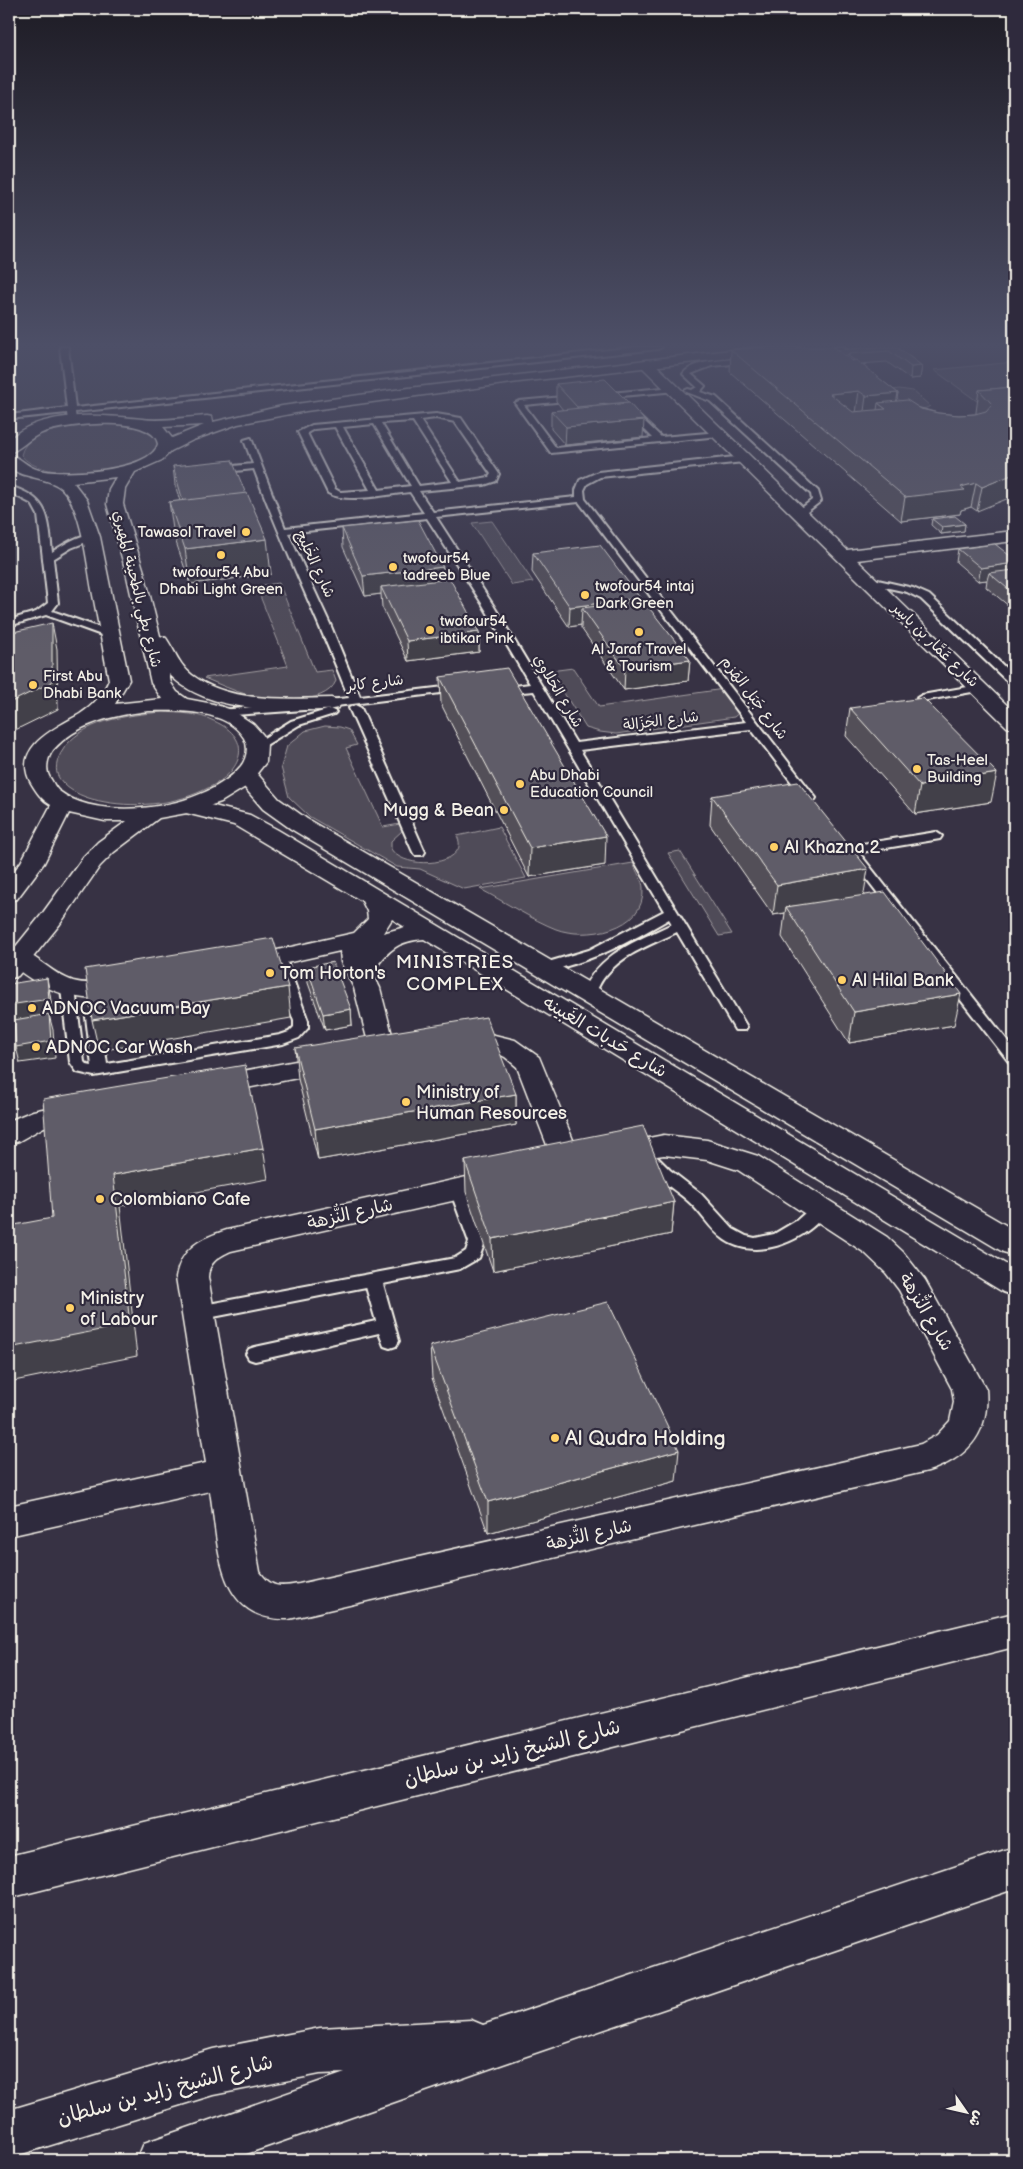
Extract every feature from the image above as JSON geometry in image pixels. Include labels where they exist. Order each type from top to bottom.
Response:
[{"type":"main road","points":[[11,451],[22,469],[50,476],[90,476],[129,469],[149,462],[166,448]]},
{"type":"main road","name":"شارع عَمَّار بن ياسِر","points":[[733,448],[1014,723]]},
{"type":"main road","name":"شارع بطي بالطحينة المهيري","points":[[129,469],[117,488],[115,504],[135,572],[161,684],[170,696],[181,705]]},
{"type":"main road","name":"شارع بطي بالطحينة المهيري","points":[[50,476],[63,482],[74,491],[92,537],[119,680],[115,692],[106,703],[87,718]]},
{"type":"main road","points":[[850,562],[963,548],[1014,536]]},
{"type":"main road","points":[[963,548],[1014,550]]},
{"type":"main road","points":[[148,628],[172,666],[187,680],[208,691],[235,699],[262,703],[331,704]]},
{"type":"main road","points":[[181,705],[221,713],[239,721],[248,729],[257,746],[257,756],[253,766],[246,775],[223,793],[190,806],[151,814],[112,815],[77,808],[63,803],[43,788],[38,779],[37,760],[50,742],[66,729],[87,718],[133,706],[181,705]]},
{"type":"main road","name":"شارع حَدبات الغَبينه","points":[[246,775],[261,795],[283,814],[1014,1244]]},
{"type":"main road","points":[[9,894],[32,863],[63,803]]},
{"type":"main road","name":"شارع حَدبات الغَبينه","points":[[190,806],[226,814],[270,835],[1014,1284]]},
{"type":"main road","points":[[147,984],[109,992],[79,990],[14,965],[51,919],[92,861],[106,847],[151,814]]},
{"type":"main road","points":[[371,896],[381,917],[376,926],[360,939],[353,950],[352,956],[355,967],[364,978],[384,1054]]},
{"type":"main road","points":[[364,978],[369,958],[380,946],[397,936],[429,931]]},
{"type":"main road","points":[[222,969],[360,939]]},
{"type":"main road","points":[[437,1044],[469,1039],[484,1040],[511,1048],[521,1055],[534,1072],[569,1165]]},
{"type":"main road","points":[[184,1091],[410,1049]]},
{"type":"main road","points":[[9,1134],[27,1122],[39,1118],[108,1105]]},
{"type":"main road","name":"شارع النُّزهة","points":[[664,1145],[686,1146],[729,1154],[748,1163],[876,1245],[904,1272],[963,1375],[969,1389],[971,1403],[970,1417],[964,1430],[955,1441],[943,1450],[928,1457],[284,1604],[268,1602],[256,1596],[246,1585],[242,1573],[198,1313],[192,1268],[197,1258],[204,1250],[215,1244],[569,1165],[642,1148],[664,1145]]},
{"type":"main road","points":[[9,1521],[225,1474]]},
{"type":"main road","name":"شارع الشيخ زايد بن سلطان","points":[[9,1877],[1014,1630]]},
{"type":"main road","name":"شارع الشيخ زايد بن سلطان","points":[[161,2160],[503,2041],[1014,1868]]},
{"type":"main road","name":"شارع الشيخ زايد بن سلطان","points":[[9,2134],[213,2072],[320,2051],[503,2041]]},
{"type":"lane","name":"شارع الخَلِيج","points":[[251,448],[282,531],[325,624],[356,704],[419,852]]},
{"type":"lane","points":[[310,448],[331,491],[342,496],[458,485],[493,479],[496,476],[477,448]]},
{"type":"lane","points":[[351,448],[376,493]]},
{"type":"lane","name":"شارع الحَلاوِي","points":[[392,448],[429,515],[482,596],[740,1027]]},
{"type":"lane","points":[[434,448],[458,485]]},
{"type":"lane","points":[[553,448],[554,450],[573,448]]},
{"type":"lane","points":[[766,448],[815,493],[818,498],[815,504],[800,513]]},
{"type":"lane","points":[[282,531],[581,498],[580,490],[583,482],[598,475],[744,459]]},
{"type":"lane","points":[[209,470],[257,466]]},
{"type":"lane","points":[[9,489],[28,497],[40,508],[53,538],[47,559],[54,603],[52,608],[46,612],[9,623]]},
{"type":"lane","name":"شارع جَبَل الهَزم","points":[[581,498],[820,811]]},
{"type":"lane","points":[[53,538],[92,537]]},
{"type":"lane","points":[[47,559],[68,546],[92,537]]},
{"type":"lane","points":[[869,581],[910,590],[925,597],[1014,682]]},
{"type":"lane","points":[[46,612],[111,636]]},
{"type":"lane","points":[[489,689],[534,683]]},
{"type":"lane","points":[[922,698],[979,688]]},
{"type":"lane","name":"شارع كابر","points":[[221,713],[331,704],[356,704],[471,691]]},
{"type":"lane","name":"شارع كابر","points":[[257,746],[295,723],[356,704]]},
{"type":"lane","name":"شارع الجَزَالة","points":[[573,748],[753,725]]},
{"type":"lane","points":[[936,836],[847,846],[1014,1059]]},
{"type":"lane","points":[[543,968],[574,962],[600,953],[671,912]]},
{"type":"lane","points":[[588,994],[595,977],[609,963],[679,926]]},
{"type":"lane","points":[[79,990],[77,1062],[82,1069],[100,1070],[282,1039],[294,1035],[301,1028],[301,1021],[278,957]]},
{"type":"lane","points":[[79,990],[100,1070]]},
{"type":"lane","points":[[642,1148],[657,1169],[696,1199],[725,1230],[740,1241],[760,1243],[789,1234],[802,1227],[820,1209]]},
{"type":"lane","points":[[198,1313],[460,1263],[472,1254],[476,1248],[476,1236],[458,1190]]},
{"type":"lane","points":[[255,1354],[388,1333],[373,1280]]},
{"type":"shaded area","points":[[24,448],[157,448],[149,458],[137,464],[83,473],[46,469],[31,464],[21,455]]},
{"type":"shaded area","points":[[492,521],[533,582],[512,585],[472,523]]},
{"type":"shaded area","points":[[279,583],[315,672],[332,670],[336,681],[330,689],[321,695],[297,700],[270,699],[243,693],[204,678],[288,666],[256,586]]},
{"type":"shaded area","points":[[573,668],[599,707],[724,689],[740,712],[734,717],[616,734],[600,732],[586,728],[550,671]]},
{"type":"shaded area","points":[[162,712],[202,716],[227,728],[235,737],[239,746],[236,765],[220,781],[184,798],[158,803],[131,805],[105,802],[79,794],[68,788],[57,775],[57,762],[61,753],[69,742],[80,733],[106,721]]},
{"type":"shaded area","points":[[325,726],[349,730],[357,745],[346,748],[383,827],[400,824],[403,830],[391,841],[391,849],[398,856],[409,861],[422,863],[446,859],[455,854],[459,846],[457,836],[499,827],[526,878],[464,889],[420,869],[397,867],[310,817],[289,797],[281,767],[287,746],[305,731]]},
{"type":"shaded area","points":[[680,851],[732,934],[719,936],[668,853]]},
{"type":"shaded area","points":[[633,863],[643,885],[641,903],[635,914],[624,923],[612,929],[597,932],[568,932],[556,929],[528,916],[480,889]]},
{"type":"building","points":[[847,448],[1014,448],[1014,474],[982,487],[976,483],[961,487],[965,490],[905,497]]},
{"type":"building","points":[[232,460],[246,494],[183,501],[173,466]]},
{"type":"building","points":[[247,493],[267,539],[185,549],[169,502]]},
{"type":"building","points":[[955,516],[965,524],[942,527],[932,519]]},
{"type":"building","points":[[418,520],[443,567],[363,576],[342,528]]},
{"type":"building","points":[[995,544],[1014,559],[1014,563],[981,568],[958,549]]},
{"type":"building","points":[[600,545],[640,598],[570,607],[533,553]]},
{"type":"building","points":[[1014,570],[1014,593],[989,573]]},
{"type":"building","points":[[450,579],[479,632],[407,641],[381,587]]},
{"type":"building","points":[[643,600],[690,660],[625,669],[582,608]]},
{"type":"building","points":[[52,623],[52,682],[9,703],[9,633]]},
{"type":"building","name":"Abu Dhabi Education Council","points":[[507,668],[606,836],[530,848],[440,677]]},
{"type":"building","points":[[923,698],[997,773],[920,786],[850,708]]},
{"type":"building","points":[[798,782],[868,869],[777,885],[712,796]]},
{"type":"building","points":[[885,892],[961,994],[854,1012],[786,907]]},
{"type":"building","points":[[273,938],[288,987],[92,1020],[85,969]]},
{"type":"building","points":[[333,962],[351,1009],[323,1014],[307,967]]},
{"type":"building","points":[[47,978],[49,999],[9,1005],[9,984]]},
{"type":"building","points":[[49,1014],[51,1041],[16,1047],[14,1020]]},
{"type":"building","points":[[486,1017],[516,1094],[315,1129],[295,1048]]},
{"type":"building","points":[[245,1065],[263,1148],[113,1175],[130,1324],[9,1348],[9,1226],[52,1218],[43,1099]]},
{"type":"building","points":[[643,1126],[674,1202],[492,1239],[465,1161]]},
{"type":"building","name":"Al Qudra Holding","points":[[608,1302],[679,1450],[488,1502],[430,1346]]},
{"type":"place","name":"Tawasol Travel","points":[[246,532]]},
{"type":"place","name":"twofour54 Abu Dhabi Light Green","points":[[221,555]]},
{"type":"place","name":"twofour54 tadreeb Blue","points":[[393,567]]},
{"type":"place","name":"twofour54 intaj Dark Green","points":[[585,595]]},
{"type":"place","name":"twofour54 ibtikar Pink","points":[[430,630]]},
{"type":"place","name":"Al Jaraf Travel & Tourism","points":[[639,632]]},
{"type":"place","name":"First Abu Dhabi Bank","points":[[33,685]]},
{"type":"place","name":"Tas-Heel Building","points":[[917,769]]},
{"type":"place","name":"Abu Dhabi Education Council","points":[[520,784]]},
{"type":"place","name":"Mugg & Bean","points":[[504,810]]},
{"type":"place","name":"Al Khazna 2","points":[[774,847]]},
{"type":"place","name":"Tom Horton's","points":[[270,973]]},
{"type":"place","name":"Al Hilal Bank","points":[[842,980]]},
{"type":"place","name":"ADNOC Vacuum Bay","points":[[32,1008]]},
{"type":"place","name":"ADNOC Car Wash","points":[[36,1047]]},
{"type":"place","name":"Ministry of Human Resources","points":[[406,1102]]},
{"type":"place","name":"Colombiano Cafe","points":[[100,1199]]},
{"type":"place","name":"Ministry of Labour","points":[[70,1308]]},
{"type":"place","name":"Al Qudra Holding","points":[[555,1438]]},
{"type":"district","name":"MINISTRIES COMPLEX","points":[[455,973]]}]
